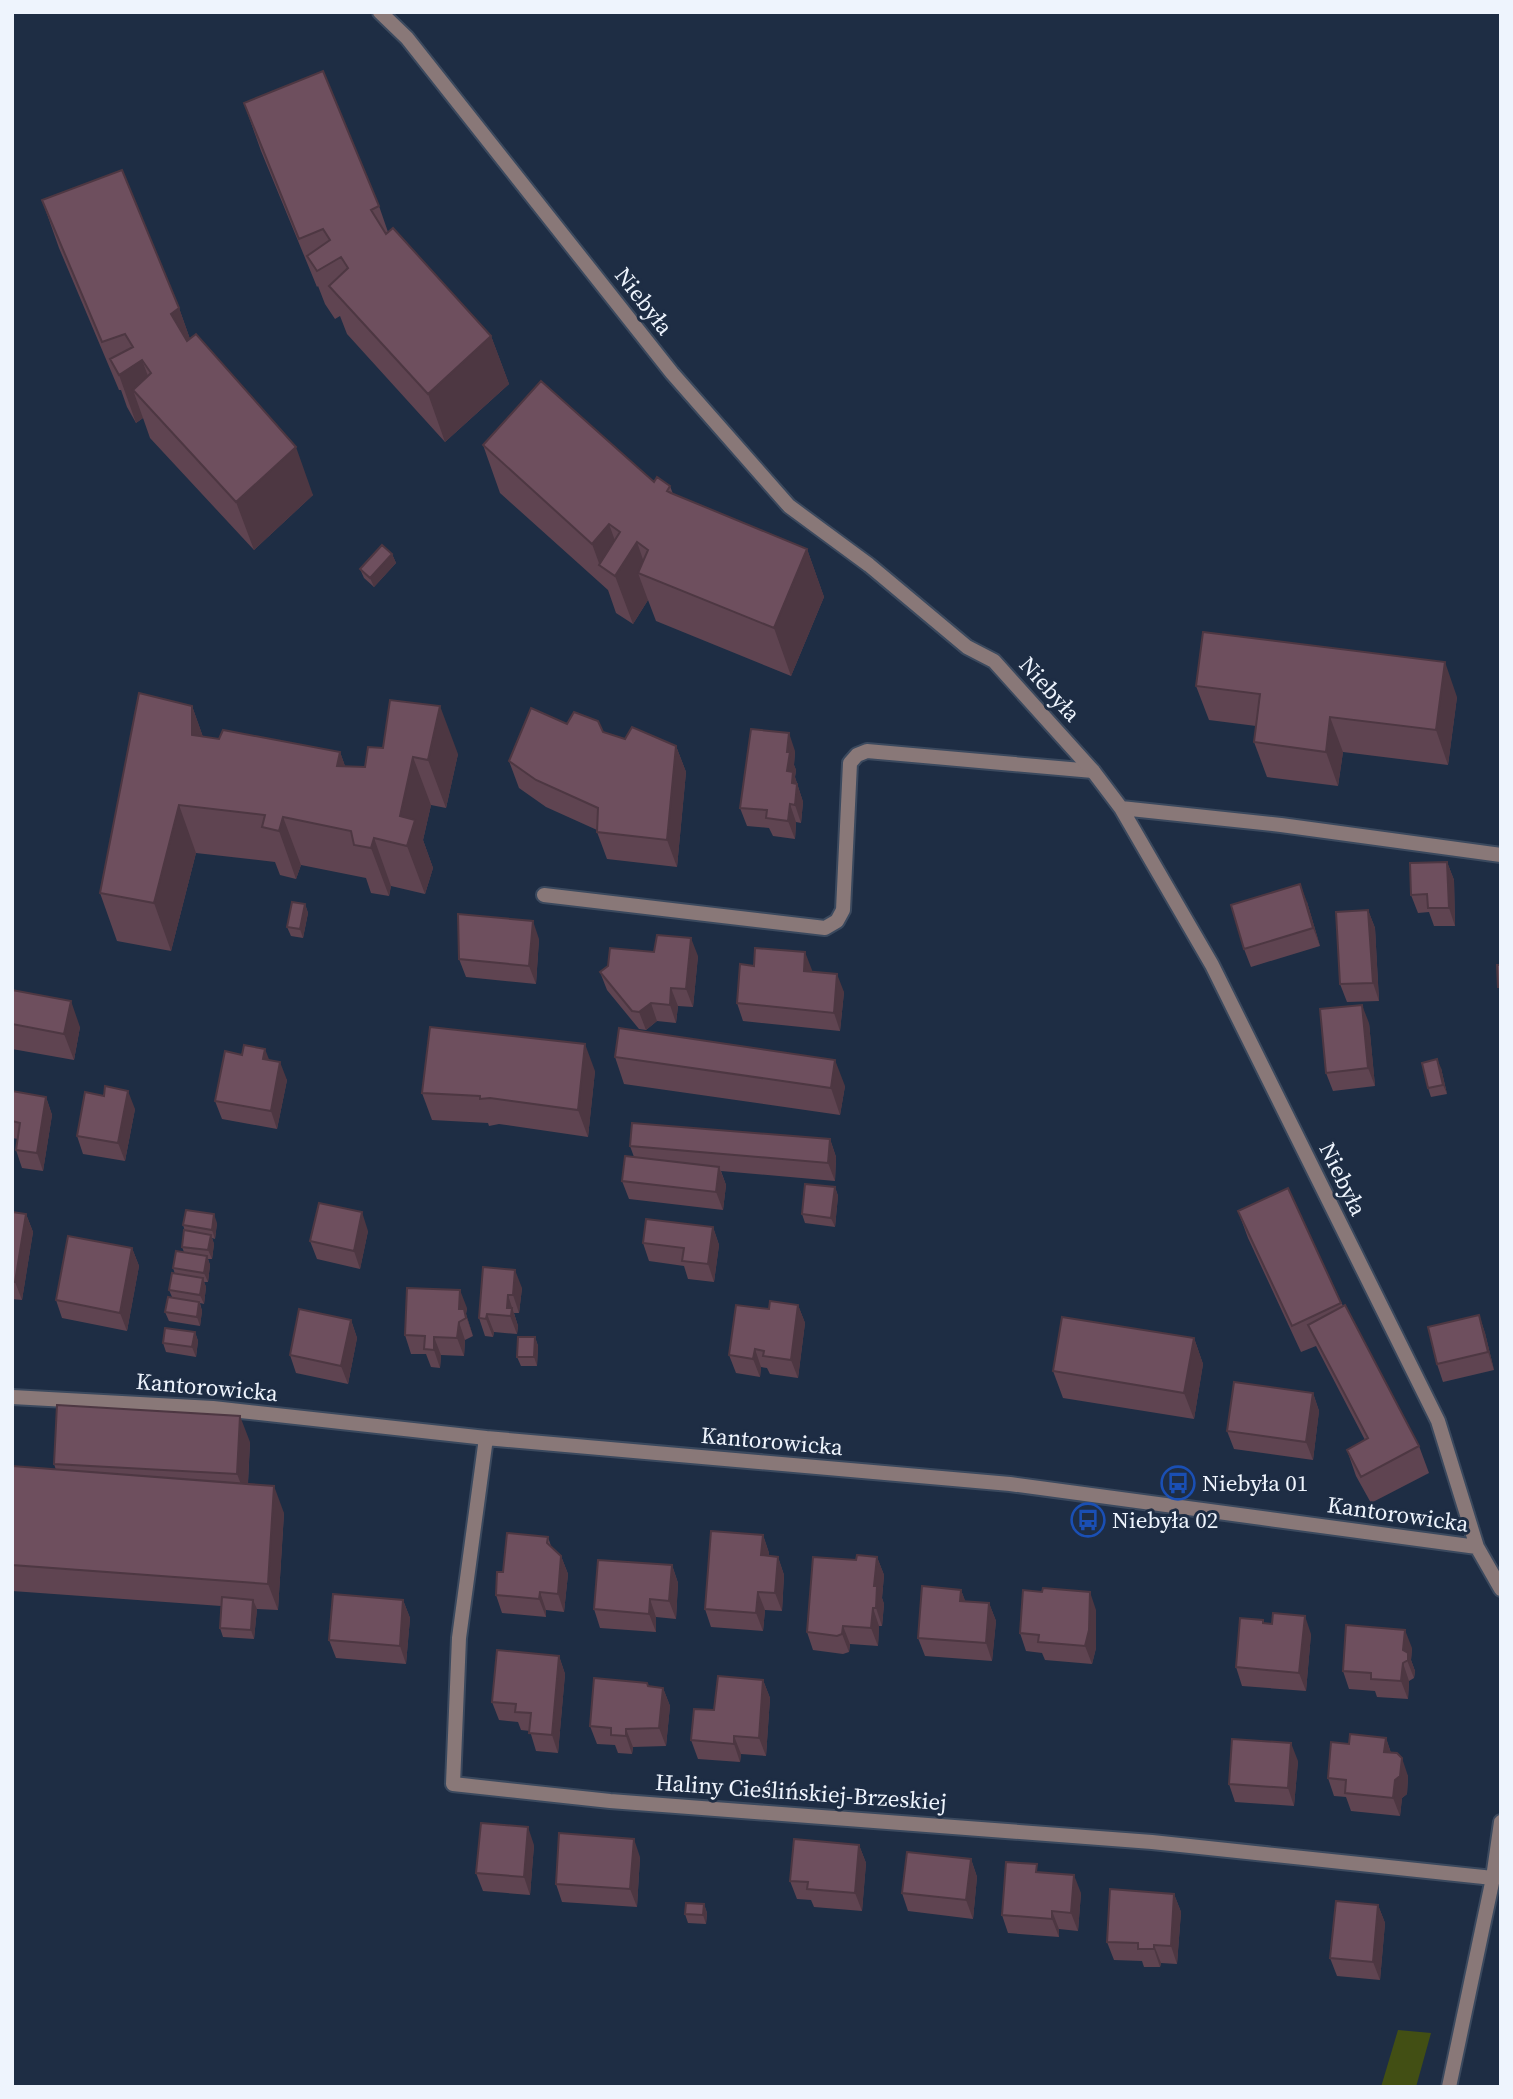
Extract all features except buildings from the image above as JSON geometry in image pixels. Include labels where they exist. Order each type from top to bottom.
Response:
[{"type":"street","name":"Niebyła","points":[[380,12],[407,38],[672,373],[789,506],[869,565],[967,647],[994,661],[1093,771],[1121,808],[1212,965],[1438,1421],[1476,1547]]},
{"type":"street","points":[[544,895],[825,928],[837,921],[843,910],[850,763],[857,755],[867,751],[1093,771]]},
{"type":"street","points":[[1121,808],[1294,827],[1501,855]]},
{"type":"street","name":"Kantorowicka","points":[[12,1397],[213,1408],[486,1438],[1010,1484],[1476,1547],[1501,1589]]},
{"type":"street","name":"Haliny Cieślińskiej-Brzeskiej","points":[[486,1438],[459,1638],[453,1784],[610,1801],[1152,1842],[1493,1878]]},
{"type":"street","points":[[1449,2087],[1493,1878],[1501,1822]]},
{"type":"green space","points":[[1398,2030],[1431,2033],[1416,2087],[1381,2087]]},
{"type":"place","name":"Niebyła 01","points":[[1178,1483]]},
{"type":"place","name":"Niebyła 02","points":[[1088,1520]]}]
